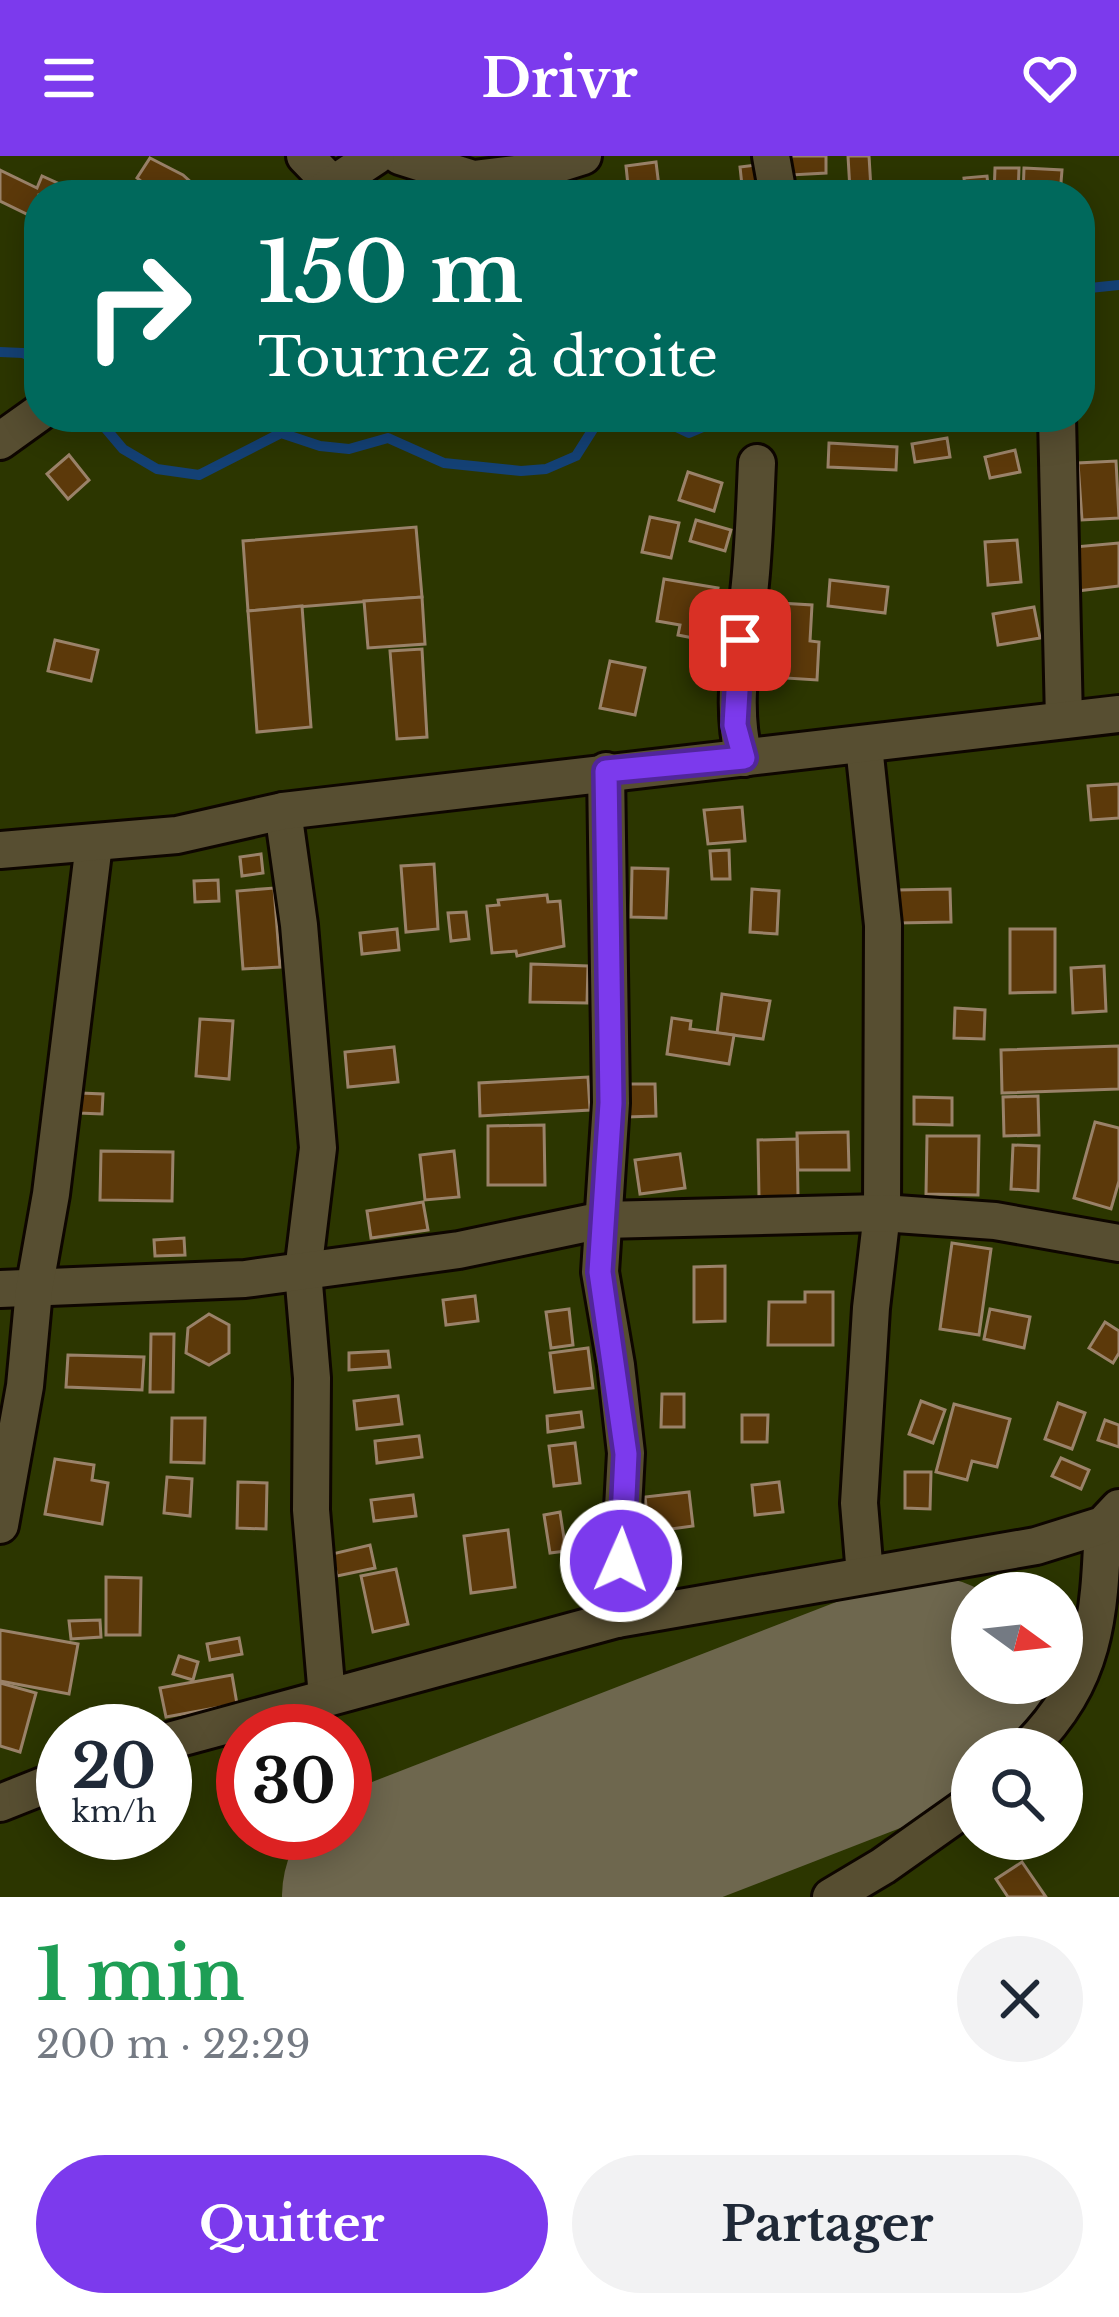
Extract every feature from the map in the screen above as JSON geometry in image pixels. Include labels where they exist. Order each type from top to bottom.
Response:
[{"type":"street","points":[[339,180],[376,156]]},
{"type":"street","points":[[400,156],[473,179],[532,172],[583,156]]},
{"type":"street","points":[[1057,432],[1064,720]]},
{"type":"street","points":[[744,758],[735,725],[753,557],[757,463]]},
{"type":"street","points":[[0,850],[176,835],[283,811],[1119,714]]},
{"type":"street","points":[[864,746],[884,925],[882,1213],[859,1503],[865,1575]]},
{"type":"street","points":[[606,771],[611,1103],[600,1272],[626,1454],[616,1619]]},
{"type":"street","points":[[283,811],[299,925],[318,1148],[303,1272],[312,1378],[311,1510],[327,1697]]},
{"type":"street","points":[[0,1525],[26,1386],[17,1290],[51,1194],[94,844]]},
{"type":"street","points":[[17,1290],[245,1279],[459,1250],[603,1220],[882,1213],[995,1221],[1119,1243]]},
{"type":"street","points":[[192,1734],[616,1619],[1036,1546],[1111,1517]]},
{"type":"street","points":[[1046,1728],[1067,1704],[1090,1653],[1111,1517]]},
{"type":"street","points":[[0,1803],[36,1789]]},
{"type":"street","points":[[831,1897],[951,1818]]},
{"type":"green space","points":[[0,156],[1119,156],[1119,1897],[0,1897]]},
{"type":"building","points":[[791,156],[826,156],[826,173],[791,175]]},
{"type":"building","points":[[848,156],[869,156],[870,180],[849,180]]},
{"type":"building","points":[[150,158],[189,180],[139,180]]},
{"type":"building","points":[[656,162],[658,180],[627,180],[626,166]]},
{"type":"building","points":[[764,164],[766,180],[741,180],[740,167]]},
{"type":"building","points":[[995,168],[1019,168],[1019,180],[995,180]]},
{"type":"building","points":[[1024,168],[1062,170],[1061,180],[1024,180]]},
{"type":"building","points":[[0,170],[24,182],[24,213],[0,201]]},
{"type":"building","points":[[947,438],[950,457],[915,462],[912,444]]},
{"type":"building","points":[[829,443],[897,447],[896,470],[828,467]]},
{"type":"building","points":[[1015,450],[1020,472],[990,478],[985,457]]},
{"type":"building","points":[[69,455],[89,480],[68,499],[47,474]]},
{"type":"building","points":[[1116,461],[1119,518],[1082,520],[1078,463]]},
{"type":"building","points":[[688,472],[722,483],[714,511],[679,500]]},
{"type":"building","points":[[650,517],[679,523],[671,558],[642,552]]},
{"type":"building","points":[[696,520],[731,530],[725,551],[690,541]]},
{"type":"building","points":[[416,527],[422,597],[248,611],[243,541]]},
{"type":"building","points":[[1017,540],[1021,582],[988,585],[985,542]]},
{"type":"building","points":[[1119,543],[1119,586],[1077,591],[1074,547]]},
{"type":"building","points":[[664,579],[718,588],[708,641],[678,635],[680,625],[657,621]]},
{"type":"building","points":[[830,580],[888,587],[885,613],[828,606]]},
{"type":"building","points":[[422,597],[425,644],[368,648],[364,601]]},
{"type":"building","points":[[761,602],[812,605],[810,641],[819,642],[817,680],[756,676]]},
{"type":"building","points":[[302,606],[311,727],[257,732],[248,611]]},
{"type":"building","points":[[1034,607],[1040,638],[998,645],[993,614]]},
{"type":"building","points":[[55,640],[98,650],[91,681],[48,671]]},
{"type":"building","points":[[422,649],[427,737],[397,739],[390,651]]},
{"type":"building","points":[[610,661],[645,668],[635,715],[600,708]]},
{"type":"building","points":[[1119,784],[1119,818],[1091,820],[1088,786]]},
{"type":"building","points":[[742,807],[745,841],[708,844],[704,810]]},
{"type":"building","points":[[729,850],[730,879],[712,879],[710,851]]},
{"type":"building","points":[[261,854],[263,873],[242,876],[240,857]]},
{"type":"building","points":[[434,864],[438,929],[406,932],[401,866]]},
{"type":"building","points":[[632,868],[668,869],[666,918],[631,917]]},
{"type":"building","points":[[218,880],[219,901],[195,902],[194,881]]},
{"type":"building","points":[[274,888],[280,967],[243,969],[237,891]]},
{"type":"building","points":[[752,889],[779,891],[777,934],[750,932]]},
{"type":"building","points":[[950,889],[951,922],[898,923],[897,890]]},
{"type":"building","points":[[547,895],[548,902],[560,901],[564,946],[517,956],[516,951],[492,953],[487,906],[499,905],[498,900]]},
{"type":"building","points":[[466,912],[469,939],[451,941],[448,913]]},
{"type":"building","points":[[397,929],[399,950],[362,954],[360,933]]},
{"type":"building","points":[[1010,929],[1055,929],[1055,992],[1010,993]]},
{"type":"building","points":[[531,964],[588,966],[587,1003],[530,1002]]},
{"type":"building","points":[[1104,966],[1106,1011],[1073,1013],[1071,968]]},
{"type":"building","points":[[722,994],[770,1001],[763,1039],[717,1033]]},
{"type":"building","points":[[955,1008],[985,1010],[984,1039],[954,1038]]},
{"type":"building","points":[[672,1018],[691,1021],[690,1029],[734,1035],[729,1064],[667,1054]]},
{"type":"building","points":[[200,1019],[233,1021],[229,1079],[196,1076]]},
{"type":"building","points":[[1119,1046],[1119,1089],[1002,1093],[1001,1050]]},
{"type":"building","points":[[394,1047],[398,1082],[348,1087],[345,1052]]},
{"type":"building","points":[[588,1077],[590,1110],[480,1116],[479,1083]]},
{"type":"building","points":[[626,1084],[655,1084],[656,1116],[627,1117]]},
{"type":"building","points":[[80,1093],[103,1094],[102,1114],[79,1113]]},
{"type":"building","points":[[1038,1096],[1039,1135],[1004,1136],[1003,1097]]},
{"type":"building","points":[[914,1097],[952,1098],[952,1125],[914,1124]]},
{"type":"building","points":[[1095,1122],[1119,1128],[1119,1181],[1111,1209],[1074,1198]]},
{"type":"building","points":[[544,1125],[545,1185],[488,1185],[488,1126]]},
{"type":"building","points":[[848,1132],[849,1170],[798,1170],[797,1133]]},
{"type":"building","points":[[927,1136],[979,1136],[978,1195],[926,1194]]},
{"type":"building","points":[[797,1139],[798,1196],[759,1197],[758,1140]]},
{"type":"building","points":[[1013,1145],[1039,1146],[1038,1191],[1011,1189]]},
{"type":"building","points":[[101,1151],[173,1152],[172,1201],[100,1200]]},
{"type":"building","points":[[454,1151],[459,1197],[425,1200],[420,1155]]},
{"type":"building","points":[[680,1154],[685,1188],[640,1194],[635,1160]]},
{"type":"building","points":[[423,1202],[428,1230],[371,1238],[367,1211]]},
{"type":"building","points":[[184,1238],[185,1255],[155,1256],[154,1240]]},
{"type":"building","points":[[952,1243],[991,1249],[979,1335],[940,1329]]},
{"type":"building","points":[[725,1266],[725,1321],[694,1322],[694,1267]]},
{"type":"building","points":[[805,1292],[833,1292],[833,1345],[768,1345],[769,1302],[805,1302]]},
{"type":"building","points":[[475,1296],[478,1321],[446,1325],[443,1300]]},
{"type":"building","points":[[569,1309],[573,1345],[551,1348],[546,1312]]},
{"type":"building","points":[[990,1309],[1030,1317],[1024,1348],[984,1339]]},
{"type":"building","points":[[209,1314],[229,1325],[229,1353],[209,1365],[186,1353],[188,1328]]},
{"type":"building","points":[[1105,1322],[1119,1331],[1119,1353],[1113,1363],[1089,1348]]},
{"type":"building","points":[[151,1334],[174,1334],[173,1392],[150,1392]]},
{"type":"building","points":[[588,1348],[593,1388],[555,1392],[550,1353]]},
{"type":"building","points":[[388,1351],[390,1367],[349,1370],[349,1353]]},
{"type":"building","points":[[68,1355],[144,1357],[142,1390],[66,1387]]},
{"type":"building","points":[[662,1394],[684,1394],[684,1427],[661,1427]]},
{"type":"building","points":[[398,1396],[402,1424],[357,1429],[354,1401]]},
{"type":"building","points":[[921,1401],[945,1410],[933,1443],[909,1434]]},
{"type":"building","points":[[1058,1403],[1085,1413],[1072,1449],[1045,1439]]},
{"type":"building","points":[[954,1404],[1010,1419],[997,1467],[972,1461],[967,1480],[936,1472]]},
{"type":"building","points":[[581,1412],[583,1427],[548,1432],[547,1416]]},
{"type":"building","points":[[742,1415],[768,1415],[767,1442],[742,1442]]},
{"type":"building","points":[[172,1418],[205,1418],[204,1463],[171,1462]]},
{"type":"building","points":[[1105,1420],[1119,1425],[1119,1447],[1098,1440]]},
{"type":"building","points":[[419,1436],[422,1457],[377,1463],[375,1441]]},
{"type":"building","points":[[575,1443],[580,1483],[554,1486],[549,1446]]},
{"type":"building","points":[[1061,1458],[1089,1470],[1081,1489],[1052,1476]]},
{"type":"building","points":[[55,1459],[94,1465],[92,1480],[108,1483],[102,1524],[45,1514]]},
{"type":"building","points":[[905,1472],[931,1472],[930,1509],[905,1508]]},
{"type":"building","points":[[167,1477],[192,1479],[190,1516],[164,1513]]},
{"type":"building","points":[[238,1482],[267,1483],[266,1529],[237,1528]]},
{"type":"building","points":[[779,1482],[783,1512],[755,1515],[752,1485]]},
{"type":"building","points":[[689,1492],[693,1526],[649,1532],[645,1497]]},
{"type":"building","points":[[413,1495],[416,1516],[374,1521],[371,1500]]},
{"type":"building","points":[[560,1512],[566,1551],[550,1553],[544,1515]]},
{"type":"building","points":[[508,1530],[515,1587],[471,1593],[464,1536]]},
{"type":"building","points":[[370,1545],[375,1568],[337,1576],[332,1554]]},
{"type":"building","points":[[396,1569],[408,1624],[373,1632],[361,1576]]},
{"type":"building","points":[[106,1577],[141,1578],[140,1635],[106,1635]]},
{"type":"building","points":[[100,1620],[101,1637],[71,1639],[69,1621]]},
{"type":"building","points":[[0,1630],[78,1644],[69,1694],[0,1681]]},
{"type":"building","points":[[239,1638],[242,1654],[210,1660],[207,1644]]},
{"type":"building","points":[[179,1656],[198,1662],[193,1680],[173,1674]]},
{"type":"building","points":[[232,1675],[237,1704],[216,1704],[216,1708],[192,1712],[192,1704],[163,1704],[160,1688]]},
{"type":"building","points":[[0,1683],[36,1693],[20,1752],[0,1746]]},
{"type":"building","points":[[1022,1862],[1046,1897],[1008,1897],[996,1879]]},
{"type":"waterway","points":[[1095,287],[1119,285]]},
{"type":"waterway","points":[[0,352],[24,354]]},
{"type":"waterway","points":[[109,432],[123,449],[157,469],[199,475],[281,433],[320,446],[349,449],[388,438],[444,463],[521,471],[546,469],[576,456],[591,432]]},
{"type":"waterway","points":[[687,432],[691,432]]},
{"type":"runway","points":[[399,1897],[925,1693]]},
{"type":"route","points":[[621,1561],[626,1454],[600,1272],[611,1103],[606,771],[744,758],[735,725],[740,640]]}]
